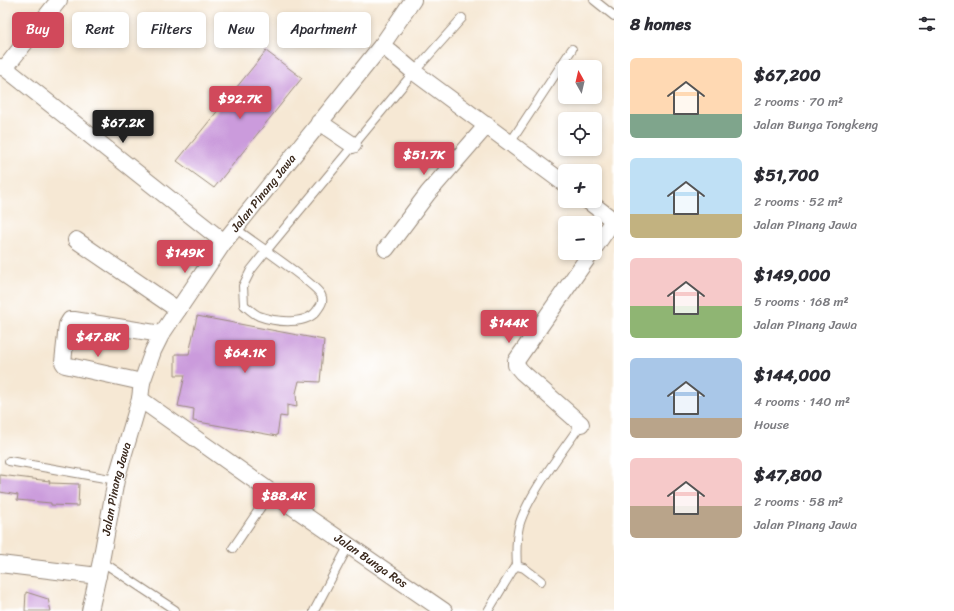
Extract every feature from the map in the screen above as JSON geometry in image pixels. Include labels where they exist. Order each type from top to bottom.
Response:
[{"type":"street","points":[[59,0],[2,68],[224,242]]},
{"type":"street","name":"Jalan Pinang Jawa","points":[[90,611],[116,480],[140,399],[142,382],[152,351],[161,334],[224,242],[382,45],[408,2]]},
{"type":"street","points":[[382,45],[414,72],[558,179]]},
{"type":"street","points":[[319,122],[353,145]]},
{"type":"street","points":[[386,248],[428,193],[487,125]]},
{"type":"street","points":[[598,208],[614,220],[602,237]]},
{"type":"street","points":[[76,240],[178,310]]},
{"type":"street","points":[[581,424],[522,372],[516,365],[516,361],[586,260]]},
{"type":"street","points":[[142,382],[65,365],[63,362],[67,325],[70,320],[74,320],[161,334]]},
{"type":"street","name":"Jalan Bunga Ros","points":[[140,399],[271,492],[444,611]]},
{"type":"street","points":[[0,564],[99,568]]},
{"type":"lane","points":[[594,0],[614,16]]},
{"type":"lane","points":[[235,228],[266,251],[314,286],[322,296],[322,302],[316,312],[306,320],[276,320],[258,316],[244,305],[243,286],[252,270],[266,251],[414,72],[462,18]]},
{"type":"lane","points":[[510,143],[572,49]]},
{"type":"lane","points":[[488,611],[514,568],[517,566],[516,545],[520,525],[534,494],[581,424]]},
{"type":"lane","points":[[9,461],[116,480]]},
{"type":"lane","points":[[233,548],[271,492]]},
{"type":"lane","points":[[314,611],[349,545]]},
{"type":"lane","points":[[517,566],[524,568],[542,581]]},
{"type":"lane","points":[[99,568],[175,610]]},
{"type":"building","points":[[266,51],[302,78],[214,188],[177,161]]},
{"type":"building","points":[[197,316],[324,340],[320,382],[299,381],[296,393],[297,407],[287,405],[287,417],[280,416],[277,436],[193,421],[194,409],[178,406],[185,375],[175,375],[175,354],[189,354]]},
{"type":"building","points":[[0,475],[50,481],[49,483],[79,484],[78,506],[51,505],[51,503],[17,500],[18,495],[0,492]]},
{"type":"building","points":[[26,592],[48,599],[51,611],[25,611]]}]
